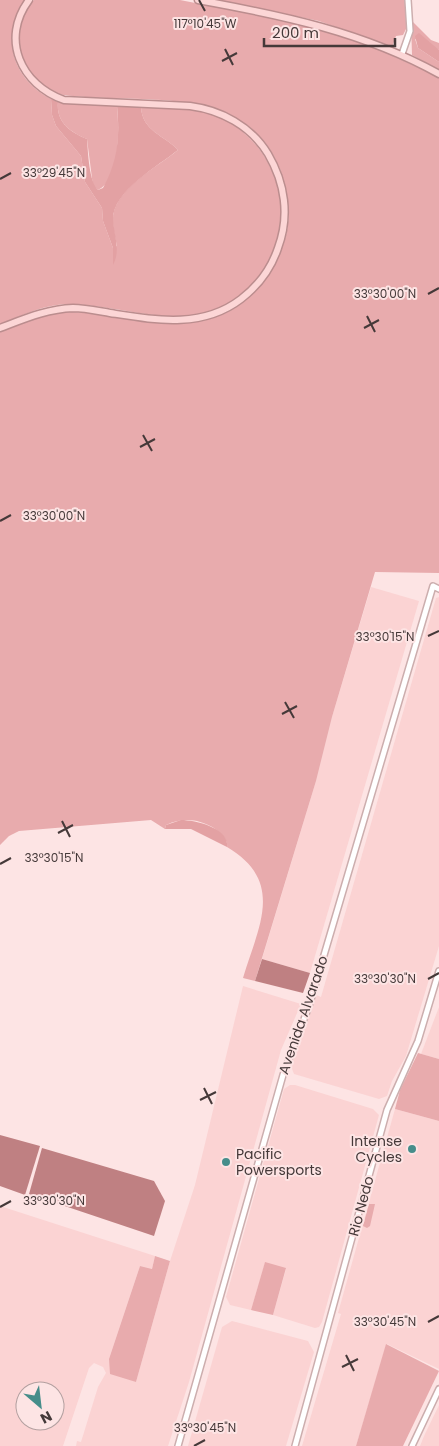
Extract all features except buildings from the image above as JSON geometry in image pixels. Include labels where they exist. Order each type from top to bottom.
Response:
[{"type":"main road","points":[[0,328],[41,313],[72,308],[170,320],[193,320],[217,313],[247,294],[264,276],[276,254],[284,229],[283,194],[272,162],[250,134],[224,115],[205,108],[190,106],[64,100],[52,96],[35,85],[21,65],[15,40],[18,20],[29,0]]},
{"type":"main road","points":[[198,0],[296,19],[350,35],[402,54],[439,74]]},
{"type":"street","points":[[402,54],[410,31],[408,0]]},
{"type":"street","name":"Avenida Alvarado","points":[[178,1446],[283,1075],[309,1006],[433,586],[439,588]]},
{"type":"street","name":"Rio Nedo","points":[[295,1446],[387,1110],[418,1041],[439,971]]},
{"type":"street","points":[[412,1446],[439,1389]]},
{"type":"shaded area","points":[[0,0],[25,0],[17,14],[13,28],[14,56],[19,69],[27,80],[38,91],[51,99],[52,115],[56,126],[81,156],[85,182],[102,208],[103,221],[113,248],[117,246],[113,220],[118,201],[133,184],[178,150],[149,127],[142,115],[141,107],[183,109],[213,115],[223,119],[246,135],[264,156],[275,180],[281,206],[280,233],[272,258],[257,281],[235,300],[215,310],[195,315],[175,316],[72,304],[53,305],[0,324]]},
{"type":"shaded area","points":[[34,0],[180,0],[296,23],[320,30],[371,46],[439,77],[439,573],[375,572],[332,717],[316,781],[255,981],[243,978],[260,923],[263,906],[262,890],[256,875],[245,861],[227,847],[224,836],[214,828],[201,822],[186,820],[166,825],[165,829],[151,820],[19,831],[9,836],[0,845],[0,332],[63,312],[82,312],[166,323],[192,322],[218,316],[241,304],[268,275],[285,239],[289,213],[287,195],[280,169],[263,140],[241,121],[214,109],[184,102],[58,94],[45,87],[26,66],[21,53],[19,39],[20,26],[25,12]]},
{"type":"shaded area","points":[[217,0],[406,0],[406,29],[403,35],[396,36],[392,47],[319,21]]},
{"type":"shaded area","points":[[411,20],[431,40],[439,43],[439,50],[415,39],[418,48],[439,62],[439,70],[412,55]]},
{"type":"shaded area","points":[[419,33],[439,50],[439,62],[418,48],[415,36]]},
{"type":"shaded area","points":[[51,99],[58,102],[59,115],[65,125],[87,139],[91,174],[98,190],[103,188],[115,158],[118,138],[117,106],[141,107],[142,115],[149,127],[178,150],[138,180],[120,199],[113,219],[117,254],[113,265],[113,248],[103,221],[102,208],[85,182],[81,156],[56,126],[52,115]]},
{"type":"shaded area","points":[[58,102],[117,106],[118,139],[115,164],[106,184],[98,190],[93,186],[87,139],[65,125],[59,115]]},
{"type":"shaded area","points":[[371,587],[419,601],[310,973],[262,959],[316,781],[332,717]]},
{"type":"shaded area","points":[[439,597],[439,946],[406,1056],[392,1081],[387,1096],[379,1099],[294,1074],[291,1066],[316,995],[321,997],[436,598]]},
{"type":"shaded area","points":[[181,820],[210,826],[217,830],[226,840],[227,847],[191,829],[165,829],[166,825]]},
{"type":"shaded area","points":[[262,959],[310,973],[303,993],[255,981]]},
{"type":"shaded area","points":[[243,986],[301,1004],[281,1050],[189,1382],[168,1446],[76,1446],[77,1441],[81,1442],[98,1387],[106,1373],[103,1367],[94,1363],[89,1368],[63,1446],[0,1446],[0,1206],[155,1256],[152,1269],[140,1266],[109,1359],[111,1367],[136,1382],[170,1261],[195,1185]]},
{"type":"shaded area","points":[[439,1007],[439,1059],[421,1054]]},
{"type":"shaded area","points":[[418,1053],[439,1059],[439,1121],[395,1109],[400,1090]]},
{"type":"shaded area","points":[[290,1085],[373,1109],[379,1115],[322,1322],[319,1327],[315,1328],[273,1315],[286,1269],[265,1263],[251,1310],[230,1305],[226,1297],[284,1089]]},
{"type":"shaded area","points":[[395,1109],[439,1121],[439,1369],[387,1344],[356,1446],[302,1446],[341,1314],[338,1313]]},
{"type":"shaded area","points":[[0,1135],[40,1146],[25,1195],[0,1186]]},
{"type":"shaded area","points":[[42,1148],[154,1181],[165,1201],[154,1236],[29,1194]]},
{"type":"shaded area","points":[[369,1204],[375,1204],[370,1226],[367,1228],[363,1226]]},
{"type":"shaded area","points":[[155,1256],[170,1261],[136,1382],[110,1374],[109,1359],[140,1266],[152,1269]]},
{"type":"shaded area","points":[[265,1262],[286,1268],[273,1315],[251,1310]]},
{"type":"shaded area","points":[[232,1321],[308,1341],[314,1352],[286,1446],[188,1446],[222,1327]]},
{"type":"shaded area","points":[[386,1344],[439,1371],[403,1446],[356,1446]]},
{"type":"shaded area","points":[[439,1405],[439,1446],[420,1446],[424,1436]]},
{"type":"place","name":"Intense Cycles","points":[[412,1149]]},
{"type":"place","name":"Pacific Powersports","points":[[226,1162]]}]
